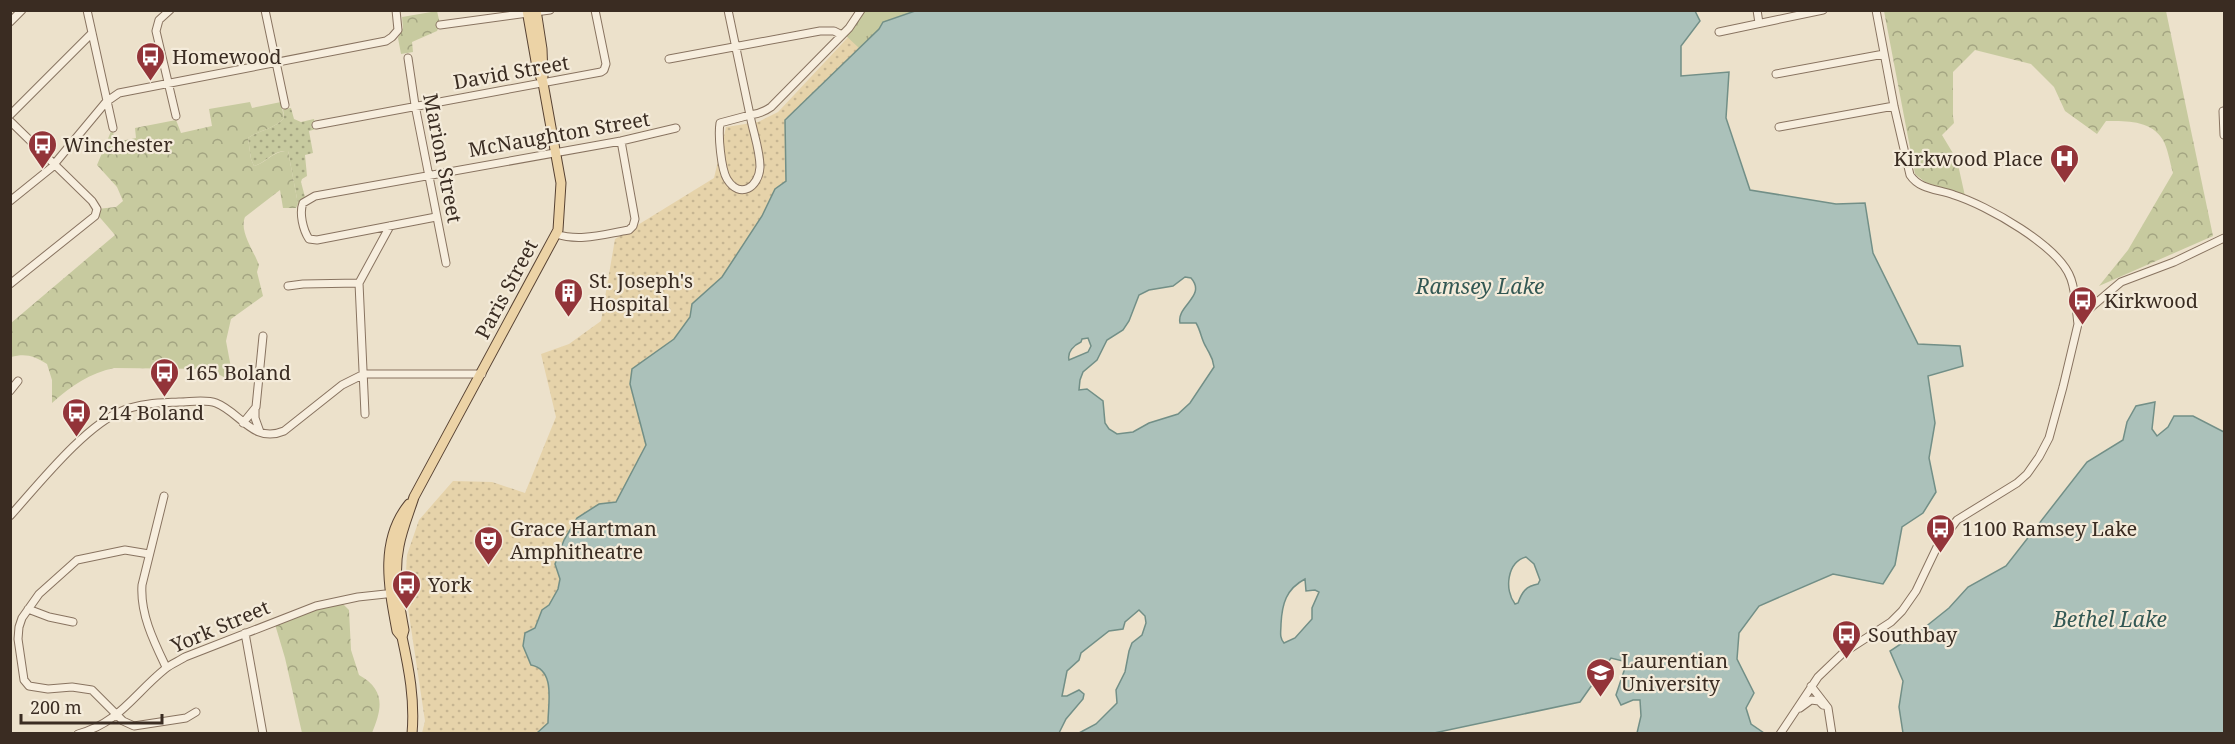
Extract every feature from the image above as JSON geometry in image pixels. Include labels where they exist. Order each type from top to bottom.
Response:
[{"type":"main road","name":"Paris Street","points":[[412,734],[414,713],[412,692],[402,636],[397,631],[394,593],[388,564],[393,534],[399,518],[414,497],[482,374],[556,234],[561,209],[561,183],[543,82],[542,49],[532,12]]},
{"type":"street","points":[[10,22],[22,10]]},
{"type":"street","points":[[87,10],[113,128]]},
{"type":"street","points":[[170,10],[162,15],[156,31],[176,116]]},
{"type":"street","points":[[265,10],[274,62],[285,105]]},
{"type":"street","points":[[10,201],[53,165],[106,102],[123,92],[386,41],[395,34],[398,26],[396,10]]},
{"type":"street","points":[[440,25],[549,10]]},
{"type":"street","name":"David Street","points":[[316,124],[601,72],[606,64],[596,10]]},
{"type":"street","points":[[728,10],[735,46],[750,115],[760,165],[758,179],[752,187],[742,190],[732,186],[725,176],[719,126],[723,121],[750,115],[763,113],[771,107],[855,22],[858,12]]},
{"type":"street","points":[[1756,10],[1759,22]]},
{"type":"street","points":[[1719,32],[1823,10]]},
{"type":"street","points":[[1780,734],[1811,686],[1843,654],[1891,622],[1902,611],[1916,591],[1936,547],[1957,520],[1973,508],[2017,483],[2033,466],[2049,438],[2078,324],[2071,278],[2055,255],[2011,222],[1956,195],[1923,186],[1915,182],[1910,175],[1876,10]]},
{"type":"street","points":[[669,59],[827,30],[842,35]]},
{"type":"street","points":[[10,115],[92,33]]},
{"type":"street","points":[[1776,75],[1884,54]]},
{"type":"street","name":"Marion Street","points":[[408,58],[446,263]]},
{"type":"street","points":[[1779,127],[1894,106]]},
{"type":"street","points":[[2223,111],[2224,135]]},
{"type":"street","points":[[10,121],[96,205],[97,211],[95,216],[10,285]]},
{"type":"street","name":"McNaughton Street","points":[[390,226],[317,240],[309,239],[301,207],[306,200],[315,196],[621,141],[675,128]]},
{"type":"street","points":[[556,234],[570,238],[583,238],[629,230],[633,226],[635,219],[621,141]]},
{"type":"street","points":[[365,414],[359,283],[390,226],[436,217]]},
{"type":"street","points":[[2078,324],[2090,309],[2121,282],[2174,262],[2224,238]]},
{"type":"street","points":[[288,286],[359,283]]},
{"type":"street","points":[[260,432],[255,410],[263,336]]},
{"type":"street","points":[[10,516],[89,433],[109,417],[123,411],[152,404],[218,403],[243,423],[260,432],[274,435],[284,431],[342,385],[364,374],[482,374]]},
{"type":"street","points":[[10,392],[18,381]]},
{"type":"street","points":[[243,423],[255,410]]},
{"type":"street","points":[[164,496],[141,596],[153,644],[166,668]]},
{"type":"street","points":[[149,555],[125,550],[77,560],[39,594],[22,618],[18,639],[24,680],[29,686],[48,689],[72,687],[92,690],[129,725],[186,718],[196,712]]},
{"type":"street","name":"York Street","points":[[78,734],[92,730],[117,715],[166,668],[185,657],[316,606],[358,597],[394,593]]},
{"type":"street","points":[[28,609],[49,617],[73,622]]},
{"type":"street","points":[[245,633],[263,734]]},
{"type":"street","points":[[1811,686],[1827,706],[1832,734]]},
{"type":"street","points":[[1795,710],[1811,700],[1819,701],[1827,706]]},
{"type":"green space","points":[[437,11],[440,24],[437,31],[412,42],[413,52],[401,54],[398,38],[403,28],[402,17]]},
{"type":"green space","points":[[860,11],[915,11],[883,22],[879,29],[859,48],[844,34]]},
{"type":"green space","points":[[1884,11],[2166,11],[2213,236],[2099,286],[2128,250],[2173,173],[2163,140],[2158,133],[2145,125],[2130,122],[2106,121],[2097,134],[2065,111],[2054,87],[2031,64],[1975,50],[1953,72],[1954,123],[1942,135],[1957,160],[1965,196],[1925,182],[1915,174]]},
{"type":"green space","points":[[250,102],[252,108],[281,102],[284,118],[276,125],[248,138],[251,159],[254,166],[278,153],[288,151],[298,204],[296,208],[283,208],[280,190],[245,217],[244,229],[259,265],[257,272],[263,296],[231,319],[226,341],[232,373],[230,380],[208,369],[114,368],[81,381],[52,403],[52,380],[47,364],[30,356],[11,357],[11,323],[115,235],[96,213],[97,209],[116,207],[123,201],[117,187],[97,165],[112,129],[116,142],[136,138],[135,128],[176,120],[181,133],[212,126],[209,109]]},
{"type":"green space","points":[[291,108],[294,119],[301,122],[314,119],[316,129],[309,131],[313,153],[305,155],[307,176],[301,182],[305,197],[298,204],[288,151],[278,152],[254,166],[248,138],[276,125],[284,118],[283,109]]},
{"type":"green space","points":[[340,601],[349,610],[351,650],[359,675],[374,687],[378,694],[378,716],[372,733],[302,733],[274,621]]},
{"type":"sand","points":[[878,11],[921,11],[785,119],[786,181],[775,189],[762,216],[722,277],[692,304],[690,317],[674,339],[632,369],[630,384],[646,445],[616,503],[599,504],[577,518],[564,540],[555,564],[560,579],[558,589],[549,605],[542,610],[535,628],[523,646],[531,664],[539,667],[547,680],[549,688],[548,723],[537,733],[422,733],[425,721],[405,588],[407,555],[419,520],[453,481],[492,482],[525,493],[556,417],[541,354],[569,344],[601,321],[615,239],[714,178],[726,127],[758,122],[778,112],[869,15]]},
{"type":"water","name":"Ramsey Lake","points":[[915,11],[1695,11],[1700,21],[1681,46],[1681,76],[1729,72],[1726,118],[1750,190],[1836,204],[1865,203],[1873,253],[1918,344],[1960,346],[1963,366],[1928,376],[1935,423],[1929,458],[1936,492],[1923,513],[1902,527],[1895,565],[1883,584],[1833,574],[1759,606],[1739,633],[1737,659],[1754,693],[1746,708],[1751,724],[1764,733],[1637,733],[1641,716],[1640,700],[1621,705],[1616,695],[1627,662],[1611,658],[1580,702],[1434,733],[1079,733],[1096,724],[1117,703],[1116,690],[1125,672],[1129,651],[1132,643],[1142,635],[1146,623],[1145,616],[1139,610],[1125,622],[1123,629],[1109,631],[1081,653],[1079,660],[1067,671],[1062,696],[1079,690],[1084,694],[1083,699],[1066,719],[1059,733],[537,733],[548,723],[549,688],[544,673],[531,665],[523,646],[525,633],[535,628],[542,610],[549,605],[558,589],[560,579],[555,564],[564,540],[577,518],[599,504],[616,502],[646,445],[630,384],[632,369],[674,339],[690,317],[692,304],[722,277],[762,216],[775,189],[786,181],[785,120],[879,29],[883,22]],"holes":[[[1185,277],[1191,278],[1195,284],[1193,296],[1182,311],[1180,323],[1196,323],[1214,367],[1190,403],[1178,414],[1149,423],[1133,432],[1117,434],[1105,423],[1103,401],[1087,389],[1079,390],[1083,372],[1097,360],[1107,340],[1123,330],[1139,295],[1149,290],[1173,286]],[[1088,338],[1091,346],[1088,352],[1069,360],[1070,352],[1082,339]],[[1526,557],[1534,564],[1540,580],[1538,584],[1525,590],[1518,603],[1515,604],[1509,591],[1509,577],[1511,570]],[[1305,579],[1306,591],[1319,592],[1312,608],[1312,619],[1295,638],[1284,643],[1281,639],[1284,604],[1289,592]]]},
{"type":"water","name":"Bethel Lake","points":[[2155,402],[2152,429],[2157,436],[2168,427],[2174,416],[2193,416],[2224,432],[2224,733],[1903,733],[1899,707],[1903,681],[1890,651],[1949,608],[1968,587],[2006,566],[2087,462],[2123,440],[2127,422],[2136,406]]},
{"type":"place","name":"Homewood","points":[[151,82]]},
{"type":"place","name":"Winchester","points":[[42,170]]},
{"type":"place","name":"Kirkwood Place","points":[[2064,184]]},
{"type":"place","name":"St. Joseph's Hospital","points":[[568,318]]},
{"type":"place","name":"Kirkwood","points":[[2083,326]]},
{"type":"place","name":"165 Boland","points":[[164,398]]},
{"type":"place","name":"214 Boland","points":[[77,438]]},
{"type":"place","name":"1100 Ramsey Lake","points":[[1941,554]]},
{"type":"place","name":"Grace Hartman Amphitheatre","points":[[489,566]]},
{"type":"place","name":"York","points":[[407,610]]},
{"type":"place","name":"Southbay","points":[[1847,660]]},
{"type":"place","name":"Laurentian University","points":[[1600,698]]}]
